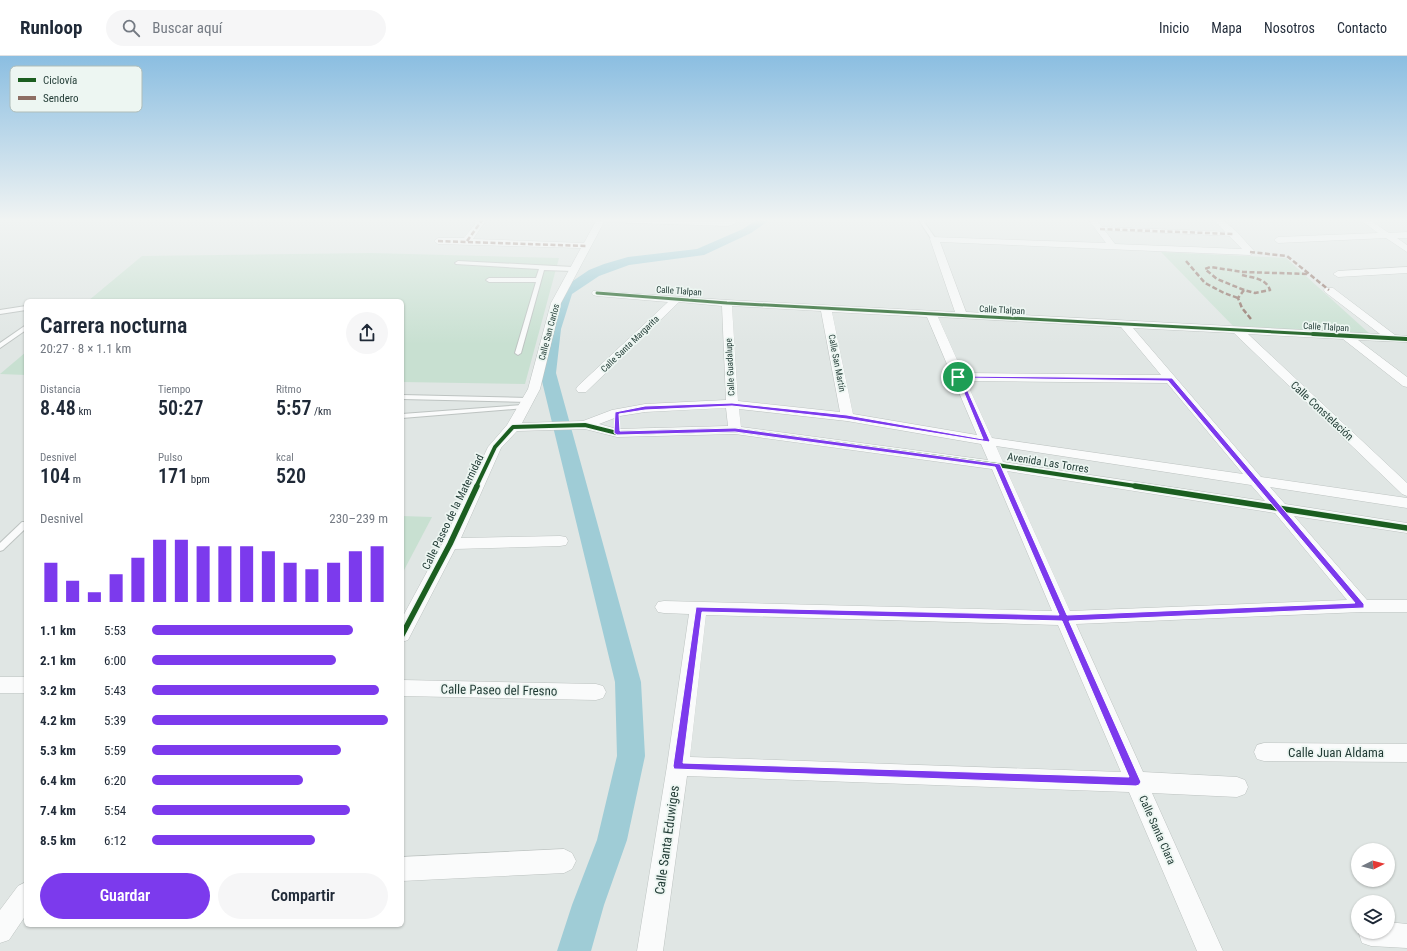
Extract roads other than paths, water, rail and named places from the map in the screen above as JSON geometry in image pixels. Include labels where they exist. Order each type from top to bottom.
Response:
[{"type":"street","name":"Calle San Carlos","points":[[513,427],[534,389],[556,303],[578,261]]},
{"type":"street","points":[[942,261],[962,316]]},
{"type":"street","points":[[1338,274],[1407,270]]},
{"type":"street","points":[[1329,290],[1393,339]]},
{"type":"street","name":"Calle Tlalpan","points":[[597,294],[727,303],[1407,339]]},
{"type":"street","name":"Calle Santa Margarita","points":[[582,389],[677,299]]},
{"type":"street","name":"Calle Guadalupe","points":[[727,303],[732,404],[735,430]]},
{"type":"street","name":"Calle San Martín","points":[[826,308],[847,417]]},
{"type":"street","name":"Calle Santa Clara","points":[[931,314],[1210,951]]},
{"type":"street","points":[[1124,324],[1362,606]]},
{"type":"street","name":"Calle Constelación","points":[[1237,330],[1407,491]]},
{"type":"street","points":[[1346,336],[1407,383]]},
{"type":"street","points":[[958,377],[1170,379]]},
{"type":"street","name":"Avenida Las Torres","points":[[586,425],[616,413],[645,408],[732,404],[847,417],[987,441],[1407,503]]},
{"type":"street","points":[[616,413],[617,433]]},
{"type":"street","name":"Avenida Las Torres","points":[[513,427],[586,425],[617,433],[735,430],[998,465],[1407,528]]},
{"type":"street","name":"Calle Paseo de la Maternidad","points":[[404,631],[450,544],[495,447],[513,427]]},
{"type":"street","points":[[450,544],[560,541]]},
{"type":"street","points":[[664,607],[1064,618],[1362,606],[1407,606]]},
{"type":"street","name":"Calle Santa Eduwiges","points":[[650,951],[678,766],[698,609]]},
{"type":"street","name":"Calle Paseo del Fresno","points":[[404,688],[596,692]]},
{"type":"street","name":"Calle Juan Aldama","points":[[1264,752],[1407,753]]},
{"type":"street","points":[[678,766],[1238,786]]},
{"type":"street","points":[[404,869],[564,861]]},
{"type":"street","points":[[0,931],[24,897]]},
{"type":"street","points":[[1395,935],[1407,936]]},
{"type":"lane","points":[[458,263],[573,269]]},
{"type":"lane","points":[[518,353],[542,268]]},
{"type":"lane","points":[[489,280],[538,280]]},
{"type":"lane","points":[[0,312],[24,308]]},
{"type":"lane","points":[[0,346],[24,328]]},
{"type":"lane","points":[[404,397],[526,404]]},
{"type":"lane","points":[[404,416],[526,404]]},
{"type":"lane","points":[[0,548],[24,525]]},
{"type":"waterway","points":[[574,951],[588,905],[612,840],[631,756],[628,682],[548,373],[554,329],[566,292],[594,273],[630,261]]}]
